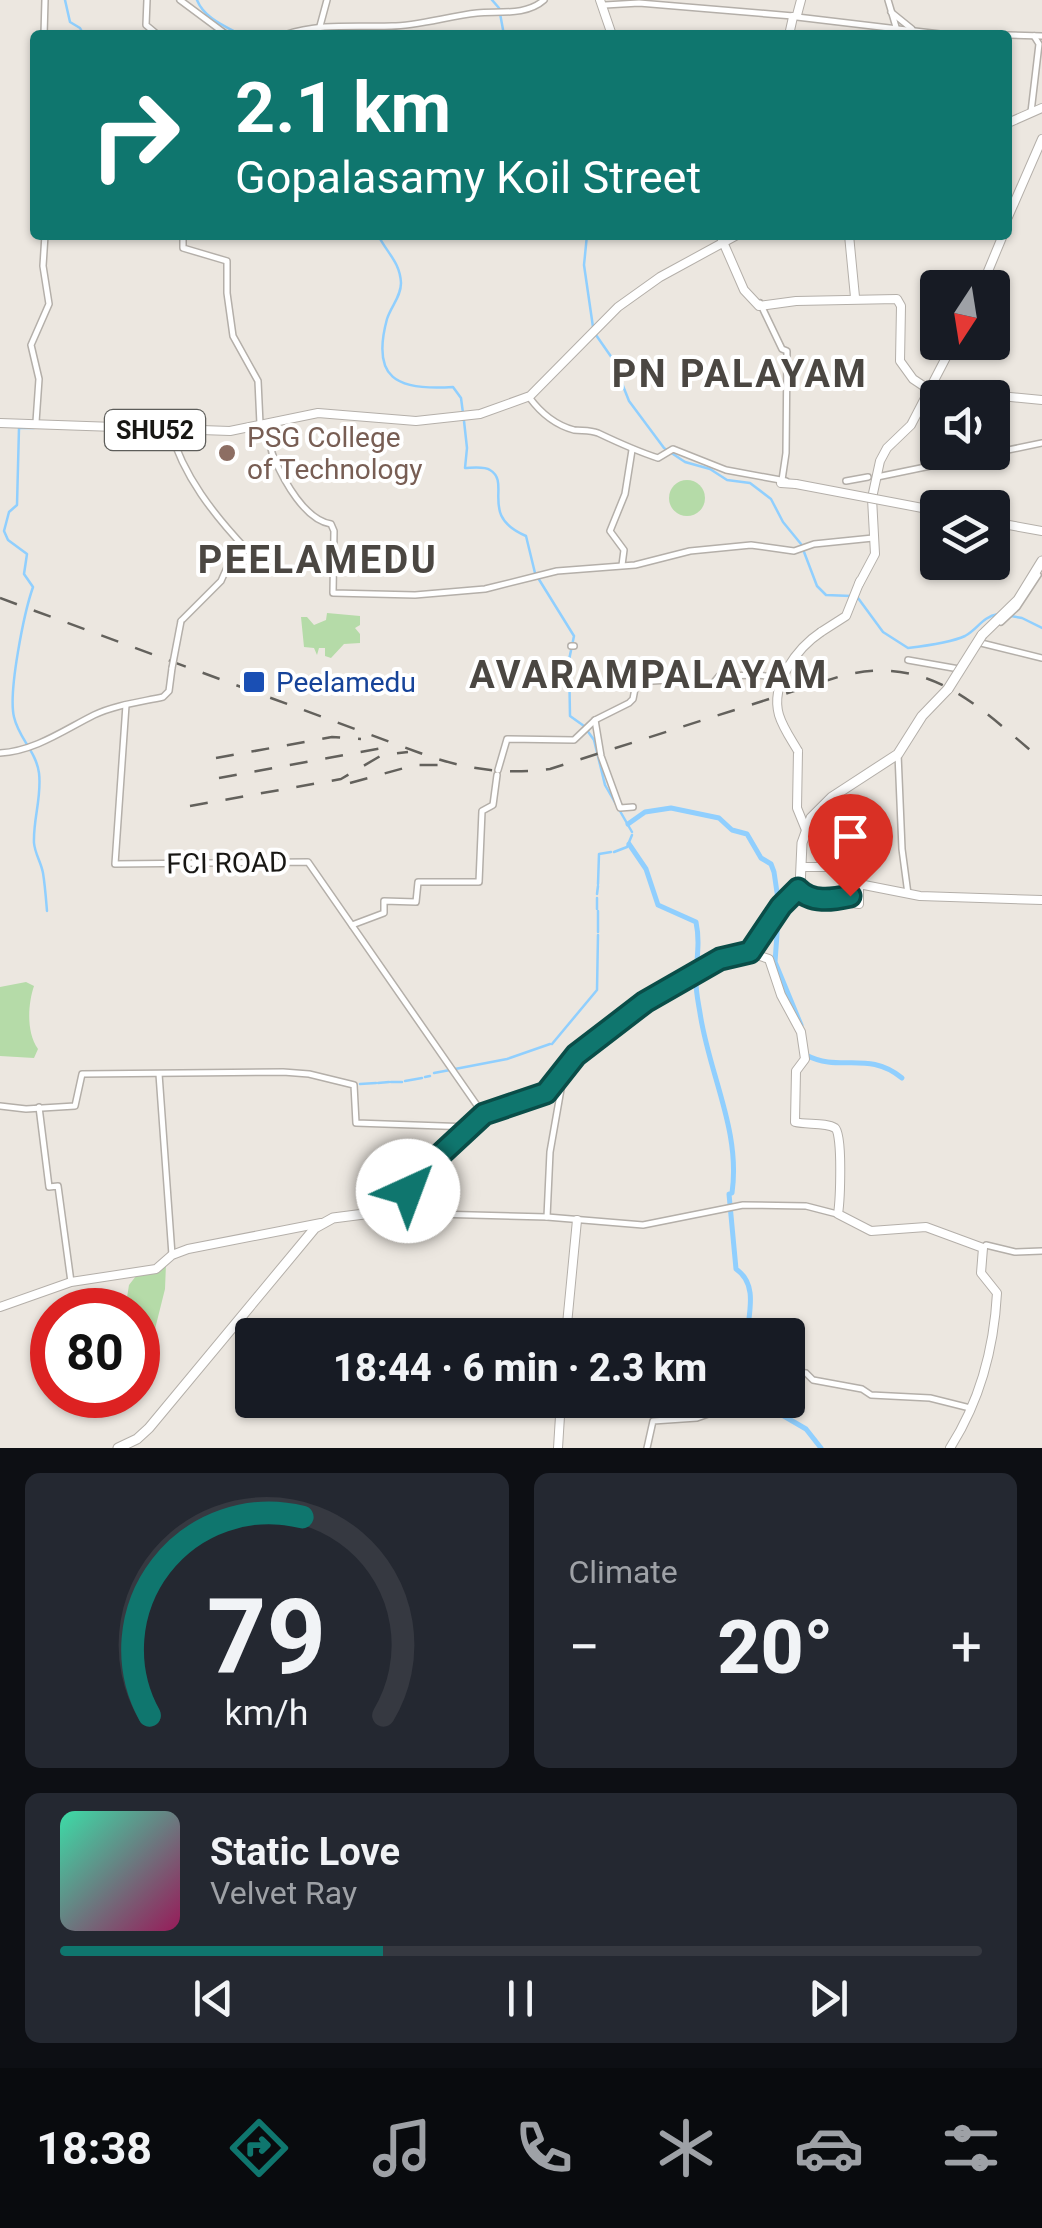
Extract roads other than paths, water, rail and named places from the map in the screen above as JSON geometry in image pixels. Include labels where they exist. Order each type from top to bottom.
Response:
[{"type":"highway","points":[[799,887],[806,828],[830,801],[898,756],[956,684],[996,623],[1024,596],[1042,565]]},
{"type":"highway","points":[[120,1448],[148,1432],[322,1224],[372,1214],[416,1187],[431,1166],[484,1115],[542,1095],[562,1070],[605,1030],[645,1002],[696,973],[749,953],[799,887],[806,828]]},
{"type":"main road","points":[[791,30],[799,0]]},
{"type":"main road","points":[[603,2],[611,30]]},
{"type":"main road","points":[[1012,122],[1042,110]]},
{"type":"main road","points":[[1012,122],[1042,110]]},
{"type":"main road","points":[[1012,210],[1042,142]]},
{"type":"main road","name":"SHU52","points":[[0,421],[230,431],[308,414],[416,422],[465,414],[529,396],[619,305],[659,274],[721,240]]},
{"type":"main road","points":[[725,240],[743,284],[760,304],[904,299],[902,361],[920,382]]},
{"type":"main road","points":[[849,240],[855,298]]},
{"type":"main road","points":[[986,270],[999,240]]},
{"type":"main road","name":"SHU52","points":[[465,414],[525,394],[594,330]]},
{"type":"main road","points":[[1010,396],[1042,399]]},
{"type":"main road","points":[[806,828],[797,808],[798,752],[779,716],[777,701],[785,672],[806,643],[844,618],[855,596],[873,554],[874,477],[884,453],[911,425],[920,408]]},
{"type":"main road","name":"SHU52","points":[[38,423],[230,428],[265,424]]},
{"type":"main road","points":[[787,482],[920,508]]},
{"type":"main road","points":[[872,501],[920,508]]},
{"type":"main road","points":[[1010,524],[1042,530]]},
{"type":"main road","points":[[799,887],[806,898],[859,901],[859,884],[849,870],[804,867]]},
{"type":"main road","points":[[859,884],[908,894],[1042,900]]},
{"type":"main road","points":[[749,953],[769,958],[781,995],[801,1032],[805,1060],[796,1071],[796,1122],[834,1128],[842,1144],[838,1156],[838,1214],[871,1231],[926,1227],[983,1248],[981,1273],[997,1293],[996,1319],[983,1382],[950,1448]]},
{"type":"main road","points":[[568,1318],[577,1220]]},
{"type":"main road","points":[[0,1307],[71,1282],[156,1268],[172,1255],[212,1243],[322,1224]]},
{"type":"main road","points":[[558,1448],[560,1418]]},
{"type":"street","points":[[44,30],[45,0]]},
{"type":"street","points":[[147,0],[146,24],[153,30]]},
{"type":"street","points":[[180,0],[219,30]]},
{"type":"street","points":[[320,27],[327,0]]},
{"type":"street","points":[[306,30],[396,26],[500,13],[535,6],[544,0]]},
{"type":"street","points":[[888,0],[896,27]]},
{"type":"street","points":[[603,2],[795,16],[914,30]]},
{"type":"street","points":[[891,12],[914,30]]},
{"type":"street","points":[[1012,36],[1039,39],[1031,112]]},
{"type":"street","points":[[38,423],[39,378],[31,344],[49,304],[43,266],[45,240]]},
{"type":"street","points":[[183,240],[183,248],[227,261],[234,336],[258,380],[275,460],[304,510],[318,522],[331,524],[334,531],[333,593],[416,595],[498,587],[537,576],[690,551],[751,545],[794,551],[814,544],[874,538]]},
{"type":"street","points":[[760,304],[782,350],[787,352],[787,482]]},
{"type":"street","points":[[529,396],[540,411],[572,430],[594,431],[658,458],[669,452],[726,470],[872,501]]},
{"type":"street","points":[[0,753],[35,745],[75,728],[97,713],[168,693],[178,626],[215,586],[234,554],[247,550],[198,490],[178,454],[170,429]]},
{"type":"street","points":[[846,481],[1042,442]]},
{"type":"street","points":[[1010,448],[1042,442]]},
{"type":"street","points":[[622,565],[624,550],[610,531],[625,494],[632,450]]},
{"type":"street","points":[[874,477],[920,467]]},
{"type":"street","points":[[908,660],[958,671],[996,623],[1042,658]]},
{"type":"street","points":[[638,682],[673,680],[710,687],[719,676],[780,678],[805,642],[822,632]]},
{"type":"street","points":[[352,925],[384,913],[384,901],[416,902],[418,882],[479,882],[482,811],[493,805],[507,739],[574,740],[595,720],[629,703],[639,668],[658,670],[673,680]]},
{"type":"street","name":"FCI ROAD","points":[[126,705],[116,864],[308,862],[484,1115]]},
{"type":"street","points":[[595,720],[612,791],[620,808],[634,807]]},
{"type":"street","points":[[898,756],[908,894]]},
{"type":"street","points":[[546,1217],[550,1152],[562,1070]]},
{"type":"street","points":[[0,1106],[26,1110],[75,1106],[82,1074],[301,1073],[352,1084],[356,1123],[471,1127]]},
{"type":"street","points":[[159,1074],[172,1255]]},
{"type":"street","points":[[39,1107],[50,1187],[58,1186],[71,1282]]},
{"type":"street","points":[[372,1214],[388,1218],[434,1214],[546,1217],[645,1225],[730,1207],[806,1206],[838,1214]]},
{"type":"street","points":[[983,1248],[986,1245],[1015,1252],[1042,1251]]},
{"type":"street","points":[[805,1373],[813,1380],[862,1389],[871,1395],[930,1398],[970,1408]]},
{"type":"street","points":[[647,1448],[653,1421],[697,1418]]},
{"type":"waterway","points":[[65,0],[70,22],[81,30]]},
{"type":"waterway","points":[[197,0],[210,17],[232,30]]},
{"type":"waterway","points":[[492,0],[499,8],[503,30]]},
{"type":"waterway","points":[[381,240],[396,263],[401,283],[383,339],[386,367],[403,383],[453,387],[461,398],[463,413]]},
{"type":"waterway","points":[[586,240],[584,265],[593,327]]},
{"type":"waterway","points":[[596,335],[612,358],[629,401],[664,448],[727,480],[750,483],[771,499],[801,544],[817,586],[826,595],[851,596]]},
{"type":"waterway","points":[[34,349],[40,375]]},
{"type":"waterway","points":[[464,421],[465,468],[484,468],[496,476],[503,519],[526,536],[535,573],[574,636],[569,660],[570,716],[594,740],[605,785],[632,832]]},
{"type":"waterway","points":[[34,428],[19,428],[17,505],[9,512],[4,531],[8,540],[27,554],[24,574],[33,587],[18,652],[13,705],[16,725],[39,773],[34,843],[43,873],[47,911]]},
{"type":"waterway","points":[[858,598],[883,632],[908,648],[959,638],[998,614]]},
{"type":"waterway","points":[[1011,616],[1042,628]]},
{"type":"waterway","points":[[628,824],[645,812],[671,808],[719,818],[732,830],[747,834],[774,872],[779,906],[775,962],[801,1025]]},
{"type":"waterway","points":[[614,852],[627,847],[632,835]]},
{"type":"waterway","points":[[629,844],[646,869],[658,905],[696,922],[698,999],[732,1147],[734,1170],[729,1194],[736,1269],[750,1290],[749,1318]]},
{"type":"waterway","points":[[598,884],[599,854],[611,852]]},
{"type":"waterway","points":[[597,894],[598,886]]},
{"type":"waterway","points":[[597,898],[597,909]]},
{"type":"waterway","points":[[598,911],[598,932]]},
{"type":"waterway","points":[[552,1044],[597,990],[598,935]]},
{"type":"waterway","points":[[455,1069],[507,1059],[550,1044]]},
{"type":"waterway","points":[[806,1055],[831,1062],[877,1065],[902,1078]]},
{"type":"waterway","points":[[434,1073],[450,1070]]},
{"type":"waterway","points":[[425,1077],[430,1076]]},
{"type":"waterway","points":[[405,1081],[422,1078]]},
{"type":"waterway","points":[[378,1083],[389,1082]]},
{"type":"waterway","points":[[391,1082],[402,1082]]},
{"type":"waterway","points":[[360,1084],[376,1083]]},
{"type":"waterway","points":[[787,1418],[806,1429],[821,1448]]},
{"type":"railway","points":[[0,598],[420,753],[484,769],[550,769],[841,676],[873,671],[902,672],[952,690],[1042,760]]},
{"type":"railway","points":[[216,758],[332,737],[361,739]]},
{"type":"railway","points":[[219,778],[383,748]]},
{"type":"railway","points":[[190,806],[341,779],[382,755],[408,752]]},
{"type":"railway","points":[[350,783],[415,765],[438,765]]},
{"type":"place","name":"PSG College of Technology","points":[[227,453]]},
{"type":"place","name":"Peelamedu","points":[[254,682]]},
{"type":"district","name":"PN PALAYAM","points":[[740,374]]},
{"type":"district","name":"PEELAMEDU","points":[[318,560]]},
{"type":"district","name":"AVARAMPALAYAM","points":[[649,675]]}]
